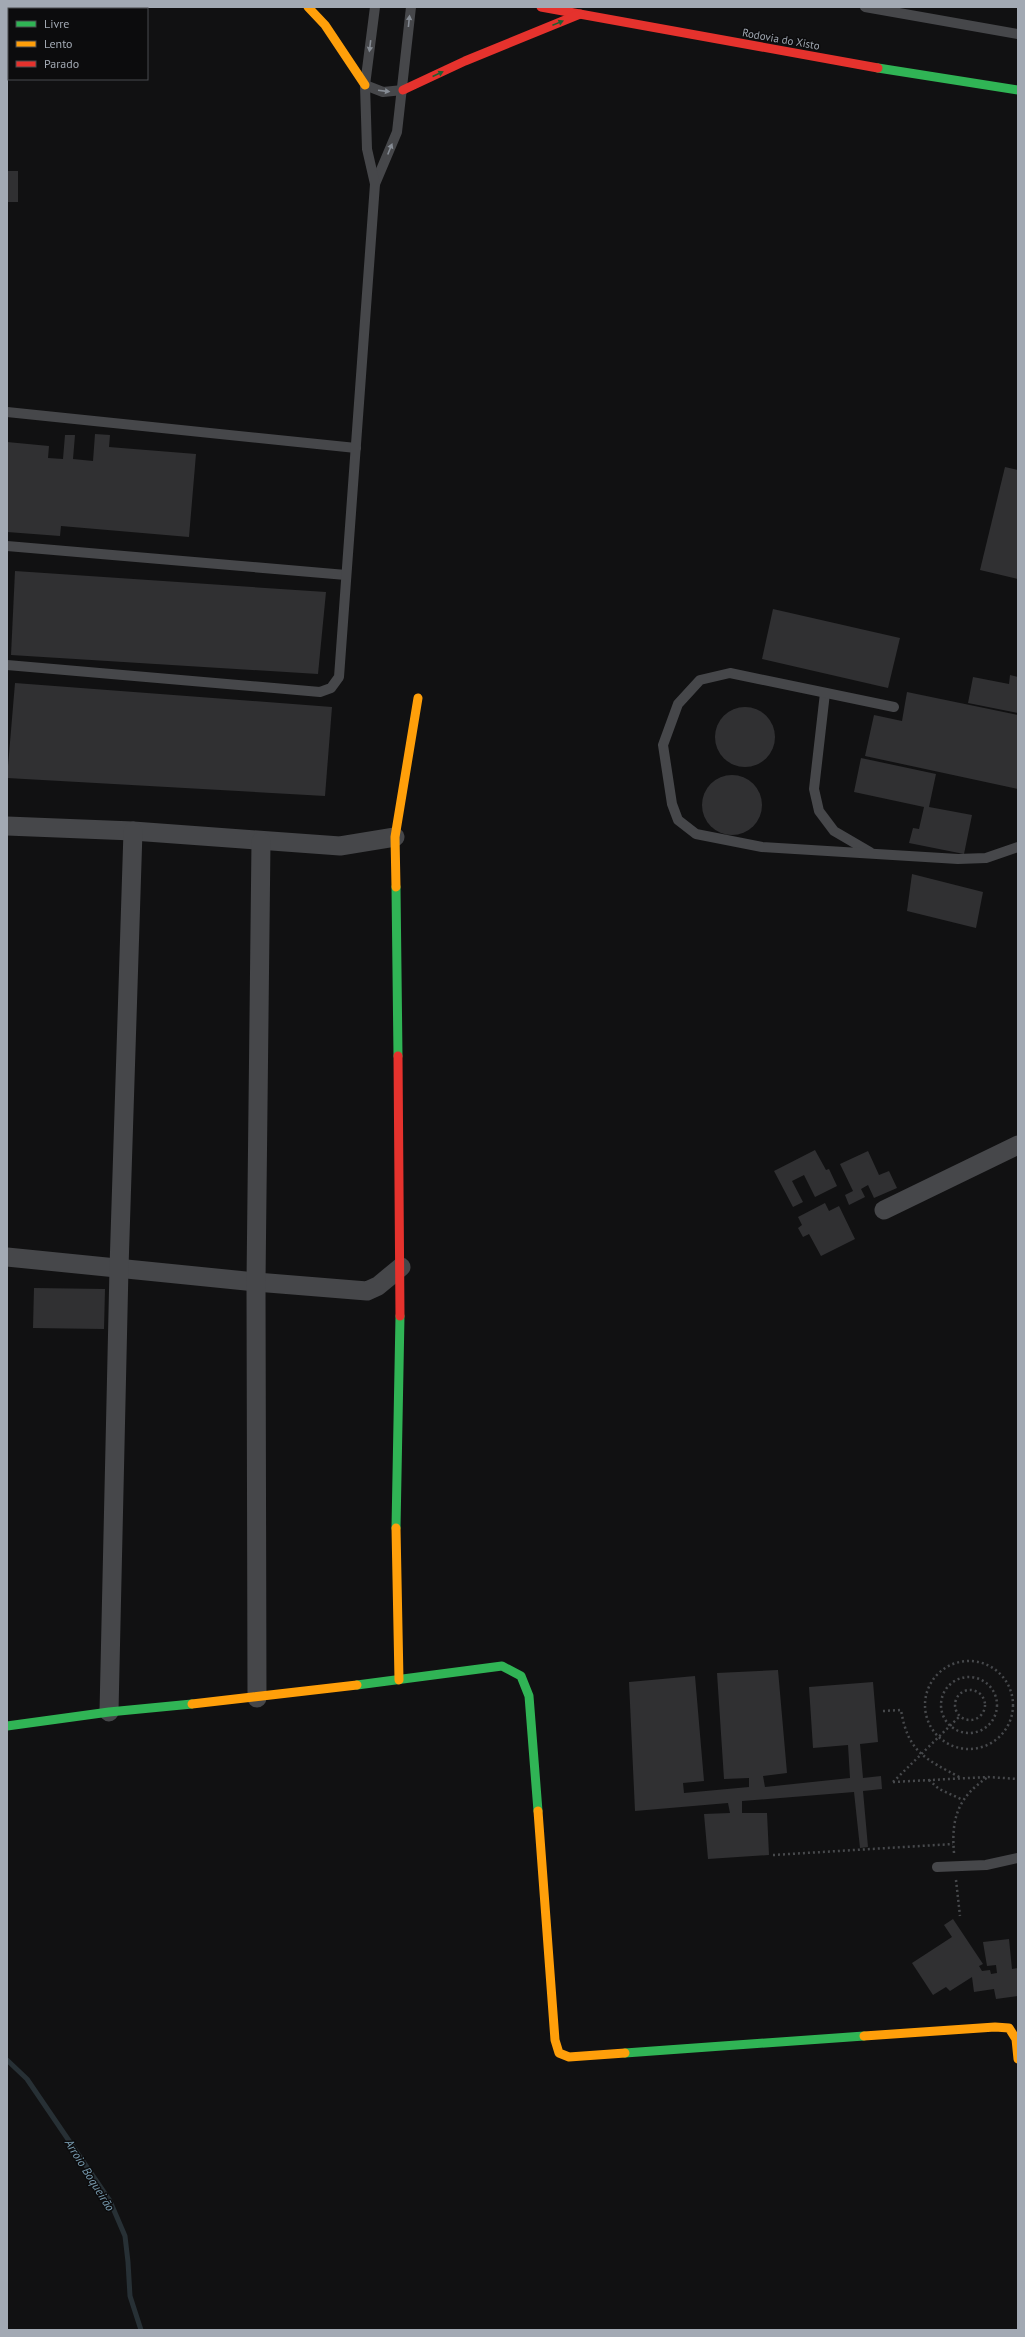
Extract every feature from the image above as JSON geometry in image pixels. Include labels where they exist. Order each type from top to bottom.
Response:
[{"type":"main road","points":[[308,7],[325,26],[365,85]]},
{"type":"main road","name":"Rodovia do Xisto","points":[[541,7],[900,72],[1018,90]]},
{"type":"main road","points":[[403,90],[465,61],[580,14]]},
{"type":"main road","points":[[399,1680],[396,1501],[401,1267],[395,837],[418,698]]},
{"type":"main road","points":[[7,1726],[109,1712],[257,1698],[502,1666],[520,1676],[530,1696],[555,2040],[559,2053],[569,2057],[995,2027],[1009,2028],[1016,2039],[1018,2059]]},
{"type":"street","points":[[7,826],[133,831],[340,846],[395,837]]},
{"type":"street","points":[[109,1712],[119,1268],[133,831]]},
{"type":"street","points":[[257,1698],[256,1282],[261,841]]},
{"type":"street","points":[[884,1210],[1018,1145]]},
{"type":"street","points":[[7,1257],[256,1282],[366,1291],[378,1286],[401,1267]]},
{"type":"lane","points":[[7,665],[320,692],[331,688],[339,677],[375,184],[367,149],[365,85],[375,7]]},
{"type":"lane","points":[[375,184],[397,132],[403,90],[411,7]]},
{"type":"lane","points":[[865,7],[1018,34]]},
{"type":"lane","points":[[365,85],[382,92],[403,90]]},
{"type":"lane","points":[[7,412],[356,448]]},
{"type":"lane","points":[[7,546],[346,575]]},
{"type":"lane","points":[[894,707],[730,673],[700,680],[678,704],[664,745],[672,804],[678,820],[696,834],[762,847],[958,859],[986,858],[1018,847]]},
{"type":"lane","points":[[825,693],[814,789],[819,811],[834,831],[872,853]]},
{"type":"lane","points":[[937,1867],[986,1865],[1018,1858]]},
{"type":"path","points":[[970,1661],[985,1664],[998,1672],[1007,1682],[1012,1696],[1013,1710],[1010,1723],[1002,1735],[991,1744],[978,1749],[964,1749],[950,1745],[939,1737],[930,1725],[926,1710],[926,1695],[932,1682],[942,1670],[955,1663],[970,1661]]},
{"type":"path","points":[[964,1677],[981,1679],[989,1684],[998,1702],[993,1720],[982,1730],[968,1733],[958,1731],[950,1725],[942,1710],[944,1693],[949,1686],[964,1677]]},
{"type":"path","points":[[968,1690],[978,1692],[985,1705],[982,1714],[974,1720],[964,1719],[960,1716],[957,1712],[955,1703],[959,1694],[968,1690]]},
{"type":"path","points":[[883,1711],[901,1710],[907,1735],[914,1748],[921,1755],[961,1778]]},
{"type":"path","points":[[960,1716],[893,1782],[988,1777],[1018,1779]]},
{"type":"path","points":[[960,1916],[953,1844],[956,1813],[963,1800],[973,1787],[988,1777]]},
{"type":"path","points":[[929,1780],[938,1789],[963,1800]]},
{"type":"path","points":[[773,1855],[953,1844]]},
{"type":"building","points":[[7,171],[18,171],[18,202],[7,202]]},
{"type":"building","points":[[95,434],[110,435],[109,447],[196,454],[189,537],[61,526],[60,536],[7,532],[7,442],[49,446],[48,458],[63,459],[65,435],[75,435],[73,459],[93,461]]},
{"type":"building","points":[[1005,467],[1018,470],[1018,579],[980,570]]},
{"type":"building","points":[[15,571],[326,592],[318,674],[11,655]]},
{"type":"building","points":[[773,609],[900,638],[888,688],[762,659]]},
{"type":"building","points":[[1010,675],[1018,677],[1018,713],[968,703],[973,677],[1009,684]]},
{"type":"building","points":[[15,683],[332,707],[325,796],[7,778]]},
{"type":"building","points":[[907,692],[1018,715],[1018,789],[865,756],[874,715],[902,721]]},
{"type":"building","points":[[739,707],[751,707],[762,712],[770,720],[775,731],[773,749],[762,762],[751,767],[739,767],[728,762],[720,754],[715,743],[715,731],[720,720],[728,712]]},
{"type":"building","points":[[861,758],[936,774],[929,807],[972,815],[964,854],[909,843],[913,828],[919,829],[924,807],[854,792]]},
{"type":"building","points":[[726,775],[738,775],[749,780],[757,788],[762,799],[760,817],[749,830],[738,835],[726,835],[715,830],[707,822],[702,811],[702,799],[707,788],[715,780]]},
{"type":"building","points":[[912,874],[983,892],[976,928],[907,911]]},
{"type":"building","points":[[815,1150],[826,1170],[829,1169],[837,1186],[815,1197],[804,1175],[792,1181],[803,1202],[793,1207],[774,1171]]},
{"type":"building","points":[[868,1151],[879,1175],[889,1171],[897,1188],[874,1198],[868,1185],[861,1189],[865,1197],[849,1205],[845,1195],[853,1191],[840,1164]]},
{"type":"building","points":[[825,1203],[829,1211],[839,1206],[855,1239],[821,1256],[809,1234],[803,1237],[798,1228],[802,1225],[798,1217]]},
{"type":"building","points":[[34,1288],[105,1289],[104,1329],[33,1328]]},
{"type":"building","points":[[778,1670],[787,1773],[763,1776],[765,1787],[850,1778],[848,1745],[813,1748],[809,1687],[873,1682],[878,1742],[860,1744],[863,1778],[881,1776],[882,1789],[863,1791],[868,1847],[860,1848],[854,1792],[742,1801],[742,1813],[767,1813],[769,1855],[708,1859],[704,1814],[730,1813],[728,1803],[635,1811],[629,1682],[695,1676],[704,1781],[683,1783],[684,1793],[749,1787],[749,1778],[724,1779],[717,1673]]},
{"type":"building","points":[[953,1919],[983,1964],[979,1966],[982,1971],[990,1970],[991,1974],[997,1973],[996,1965],[987,1966],[983,1942],[1009,1939],[1012,1969],[1018,1968],[1018,1996],[996,1999],[994,1989],[974,1992],[972,1977],[950,1991],[946,1987],[933,1995],[912,1963],[952,1937],[944,1925]]},
{"type":"waterway","name":"Arroio Boqueirão","points":[[7,2060],[27,2079],[110,2201],[125,2236],[130,2296],[141,2330]]},
{"type":"traffic: fast","points":[[878,68],[1018,90]]},
{"type":"traffic: fast","points":[[396,887],[398,1056]]},
{"type":"traffic: fast","points":[[396,1528],[400,1316]]},
{"type":"traffic: fast","points":[[357,1685],[502,1666],[521,1676],[529,1696],[538,1811]]},
{"type":"traffic: fast","points":[[7,1726],[109,1712],[192,1704]]},
{"type":"traffic: fast","points":[[625,2053],[864,2036]]},
{"type":"traffic: slow","points":[[308,7],[325,25],[365,85]]},
{"type":"traffic: slow","points":[[396,887],[395,837],[418,698]]},
{"type":"traffic: slow","points":[[396,1528],[399,1680]]},
{"type":"traffic: slow","points":[[192,1704],[357,1685]]},
{"type":"traffic: slow","points":[[538,1811],[555,2040],[559,2053],[569,2057],[625,2053]]},
{"type":"traffic: slow","points":[[864,2036],[995,2027],[1009,2028],[1016,2039],[1018,2059]]},
{"type":"traffic: jam","points":[[541,7],[878,68]]},
{"type":"traffic: jam","points":[[403,90],[465,61],[580,14]]},
{"type":"traffic: jam","points":[[398,1056],[400,1316]]}]
